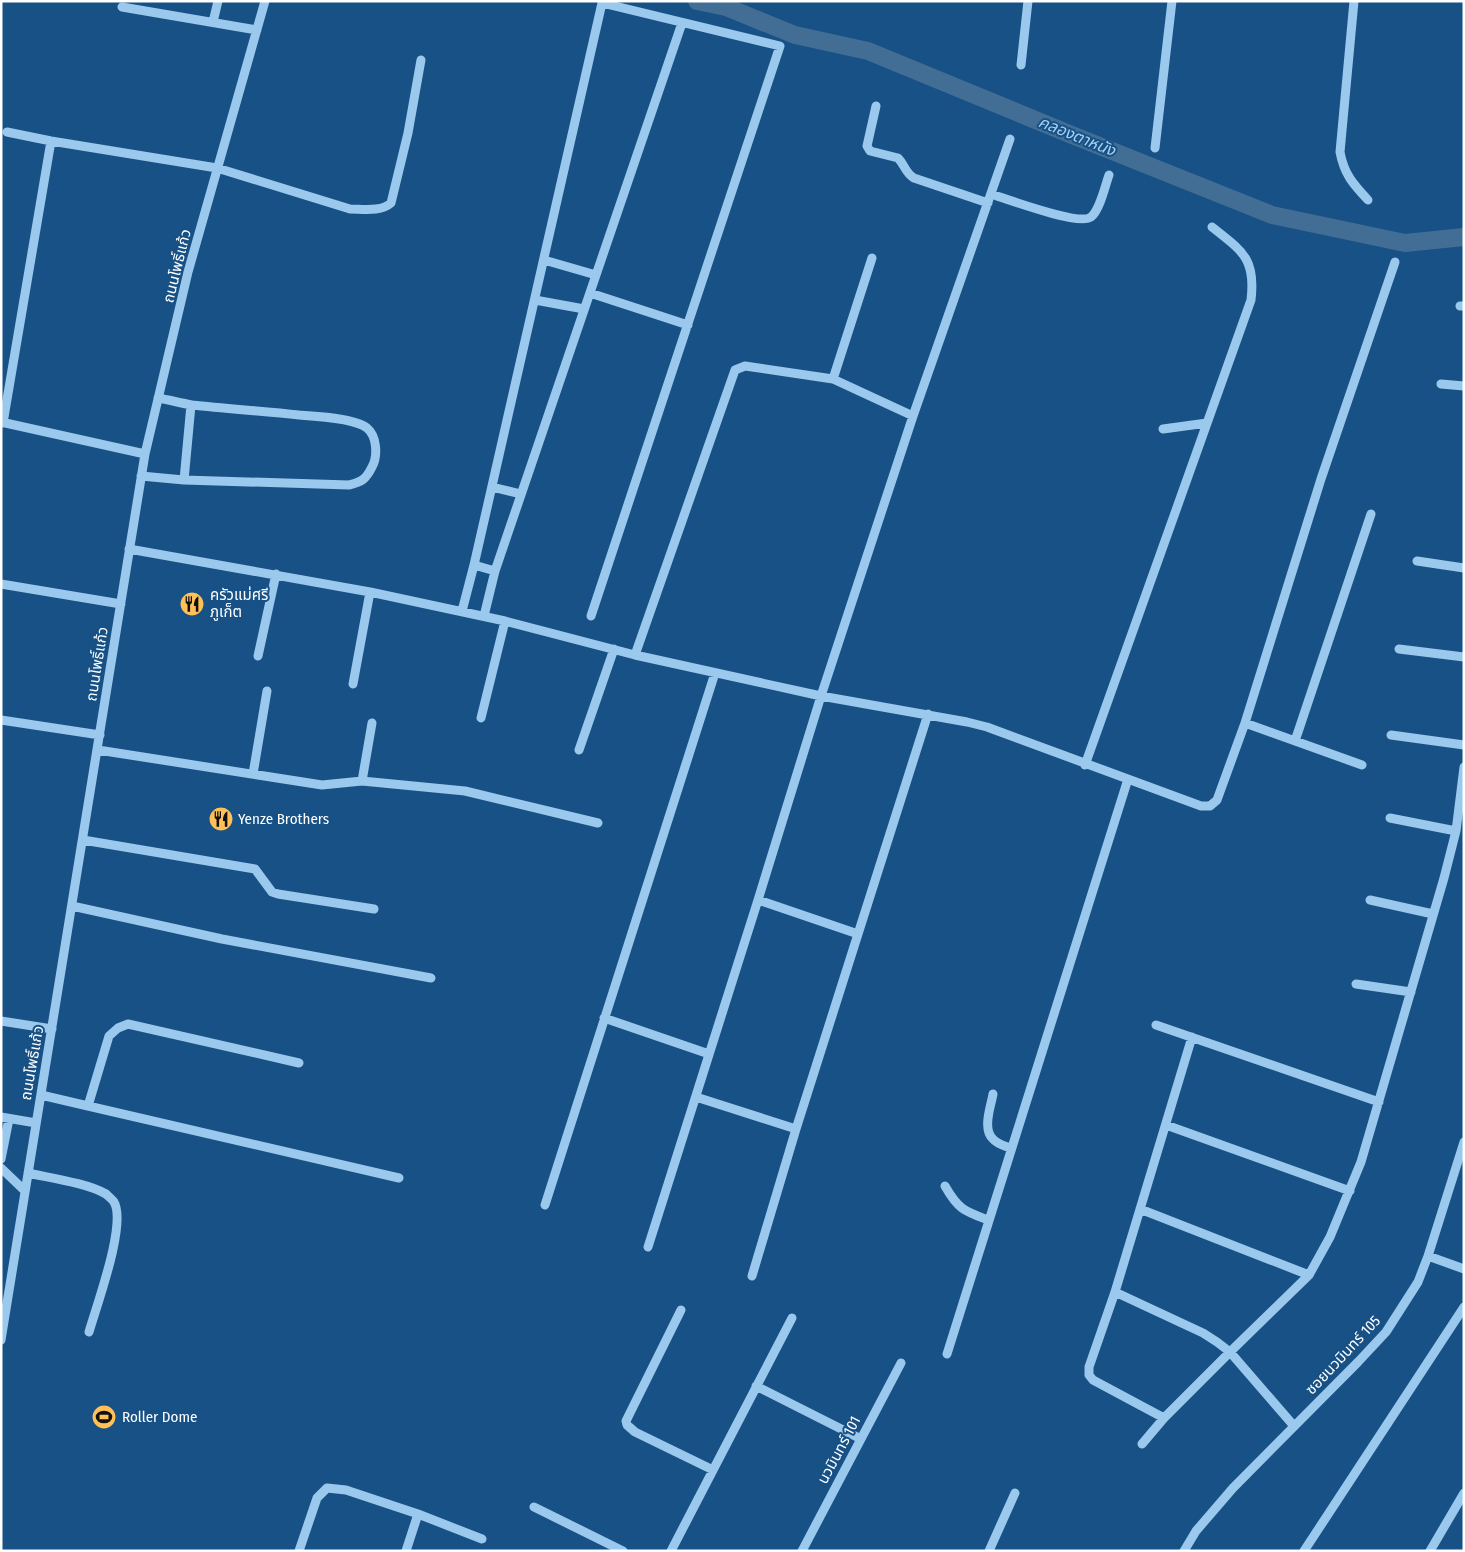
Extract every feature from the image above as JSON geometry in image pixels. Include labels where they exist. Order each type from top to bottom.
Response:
[{"type":"street","points":[[214,22],[218,1]]},
{"type":"street","name":"ถนนโพธิ์แก้ว","points":[[1,1340],[145,454],[188,272],[265,1]]},
{"type":"street","points":[[1021,65],[1028,1]]},
{"type":"street","points":[[1155,148],[1172,1]]},
{"type":"street","points":[[1354,1],[1340,152],[1342,166],[1347,176],[1368,200]]},
{"type":"street","points":[[462,612],[602,3],[780,46],[591,616]]},
{"type":"street","points":[[122,7],[257,30]]},
{"type":"street","points":[[484,616],[495,571],[682,23]]},
{"type":"street","points":[[8,132],[51,141],[217,168],[350,209],[371,210],[388,205],[396,186],[421,60]]},
{"type":"street","points":[[876,106],[867,146],[870,151],[898,158],[908,175],[914,178],[1071,219],[1086,220],[1092,216],[1097,208],[1109,175]]},
{"type":"street","points":[[648,1247],[821,696],[913,416],[1010,139]]},
{"type":"street","points":[[51,141],[2,422],[145,454]]},
{"type":"street","points":[[1085,765],[1250,300],[1252,285],[1250,268],[1244,254],[1212,227]]},
{"type":"street","points":[[833,379],[872,258]]},
{"type":"street","points":[[544,260],[596,275]]},
{"type":"street","points":[[129,549],[370,592],[484,616],[635,655],[715,673],[821,696],[928,714],[987,728],[1201,806],[1210,806],[1217,800],[1245,722],[1321,479],[1395,262]]},
{"type":"street","points":[[590,293],[688,325]]},
{"type":"street","points":[[535,300],[584,309]]},
{"type":"street","points":[[635,655],[735,370],[745,366],[833,379],[913,416]]},
{"type":"street","points":[[1441,384],[1464,386]]},
{"type":"street","points":[[141,476],[184,480],[349,484],[360,482],[368,475],[374,465],[375,449],[373,437],[367,428],[357,423],[331,418],[191,405],[158,398]]},
{"type":"street","points":[[184,480],[191,405]]},
{"type":"street","points":[[1162,430],[1207,423]]},
{"type":"street","points":[[492,486],[521,494]]},
{"type":"street","points":[[1295,741],[1371,514]]},
{"type":"street","points":[[1417,561],[1464,568]]},
{"type":"street","points":[[474,565],[495,571]]},
{"type":"street","points":[[258,656],[276,574]]},
{"type":"street","points":[[1,584],[121,604]]},
{"type":"street","points":[[353,684],[370,592]]},
{"type":"street","points":[[481,718],[505,621]]},
{"type":"street","points":[[579,750],[614,649]]},
{"type":"street","points":[[1399,649],[1464,657]]},
{"type":"street","points":[[545,1205],[715,673]]},
{"type":"street","points":[[253,774],[267,692]]},
{"type":"street","points":[[752,1276],[796,1129],[928,714]]},
{"type":"street","points":[[1,720],[100,735]]},
{"type":"street","points":[[362,781],[372,722]]},
{"type":"street","points":[[1245,722],[1362,765]]},
{"type":"street","points":[[1392,735],[1464,745]]},
{"type":"street","points":[[98,750],[322,785],[362,781],[465,791],[598,823]]},
{"type":"street","points":[[1142,1444],[1164,1418],[1309,1275],[1323,1252],[1350,1190],[1379,1102],[1456,831],[1464,766]]},
{"type":"street","points":[[947,1354],[1010,1148],[1128,779]]},
{"type":"street","points":[[1390,818],[1456,831]]},
{"type":"street","points":[[83,840],[255,869],[272,892],[374,909]]},
{"type":"street","points":[[758,900],[858,934]]},
{"type":"street","points":[[1370,900],[1433,914]]},
{"type":"street","points":[[72,906],[222,939],[431,978]]},
{"type":"street","points":[[1356,984],[1410,992]]},
{"type":"street","points":[[604,1018],[710,1054]]},
{"type":"street","points":[[1,1020],[52,1029]]},
{"type":"street","points":[[88,1106],[109,1036],[118,1028],[128,1024],[299,1063]]},
{"type":"street","points":[[1156,1025],[1379,1102]]},
{"type":"street","points":[[1164,1418],[1100,1385],[1089,1375],[1088,1367],[1115,1292],[1192,1037]]},
{"type":"street","points":[[993,1094],[987,1127],[988,1134],[994,1141],[1010,1148]]},
{"type":"street","points":[[41,1095],[399,1178]]},
{"type":"street","points":[[696,1096],[796,1129]]},
{"type":"street","points":[[1,1159],[5,1118],[36,1123]]},
{"type":"street","points":[[1166,1125],[1350,1190]]},
{"type":"street","name":"ซอยนวมินทร์ 105","points":[[1184,1551],[1196,1531],[1211,1512],[1386,1332],[1418,1282],[1464,1142]]},
{"type":"street","points":[[1,1168],[25,1191]]},
{"type":"street","points":[[28,1173],[91,1187],[114,1202],[117,1215],[116,1238],[89,1332]]},
{"type":"street","points":[[945,1186],[954,1202],[966,1211],[988,1220]]},
{"type":"street","points":[[1140,1208],[1309,1275]]},
{"type":"street","points":[[1428,1256],[1464,1269]]},
{"type":"street","points":[[1115,1292],[1203,1334],[1230,1352],[1294,1426]]},
{"type":"street","points":[[1304,1551],[1464,1307]]},
{"type":"street","points":[[682,1310],[626,1421],[627,1425],[634,1432],[713,1470]]},
{"type":"street","points":[[672,1551],[792,1318]]},
{"type":"street","name":"นวมินทร์ 101","points":[[802,1551],[901,1363]]},
{"type":"street","points":[[756,1386],[861,1439]]},
{"type":"street","points":[[299,1551],[317,1498],[327,1488],[346,1490],[418,1514],[482,1539]]},
{"type":"street","points":[[989,1551],[1015,1493]]},
{"type":"street","points":[[1430,1551],[1464,1493]]},
{"type":"street","points":[[534,1506],[624,1551]]},
{"type":"street","points":[[406,1551],[418,1514]]},
{"type":"waterway","name":"คลองตาหนัง","points":[[697,1],[726,7],[795,35],[868,51],[1272,215],[1405,243],[1464,237]]},
{"type":"place","name":"ครัวแม่ศรี ภูเก็ต","points":[[192,604]]},
{"type":"place","name":"Yenze Brothers","points":[[221,819]]},
{"type":"place","name":"Roller Dome","points":[[104,1417]]}]
